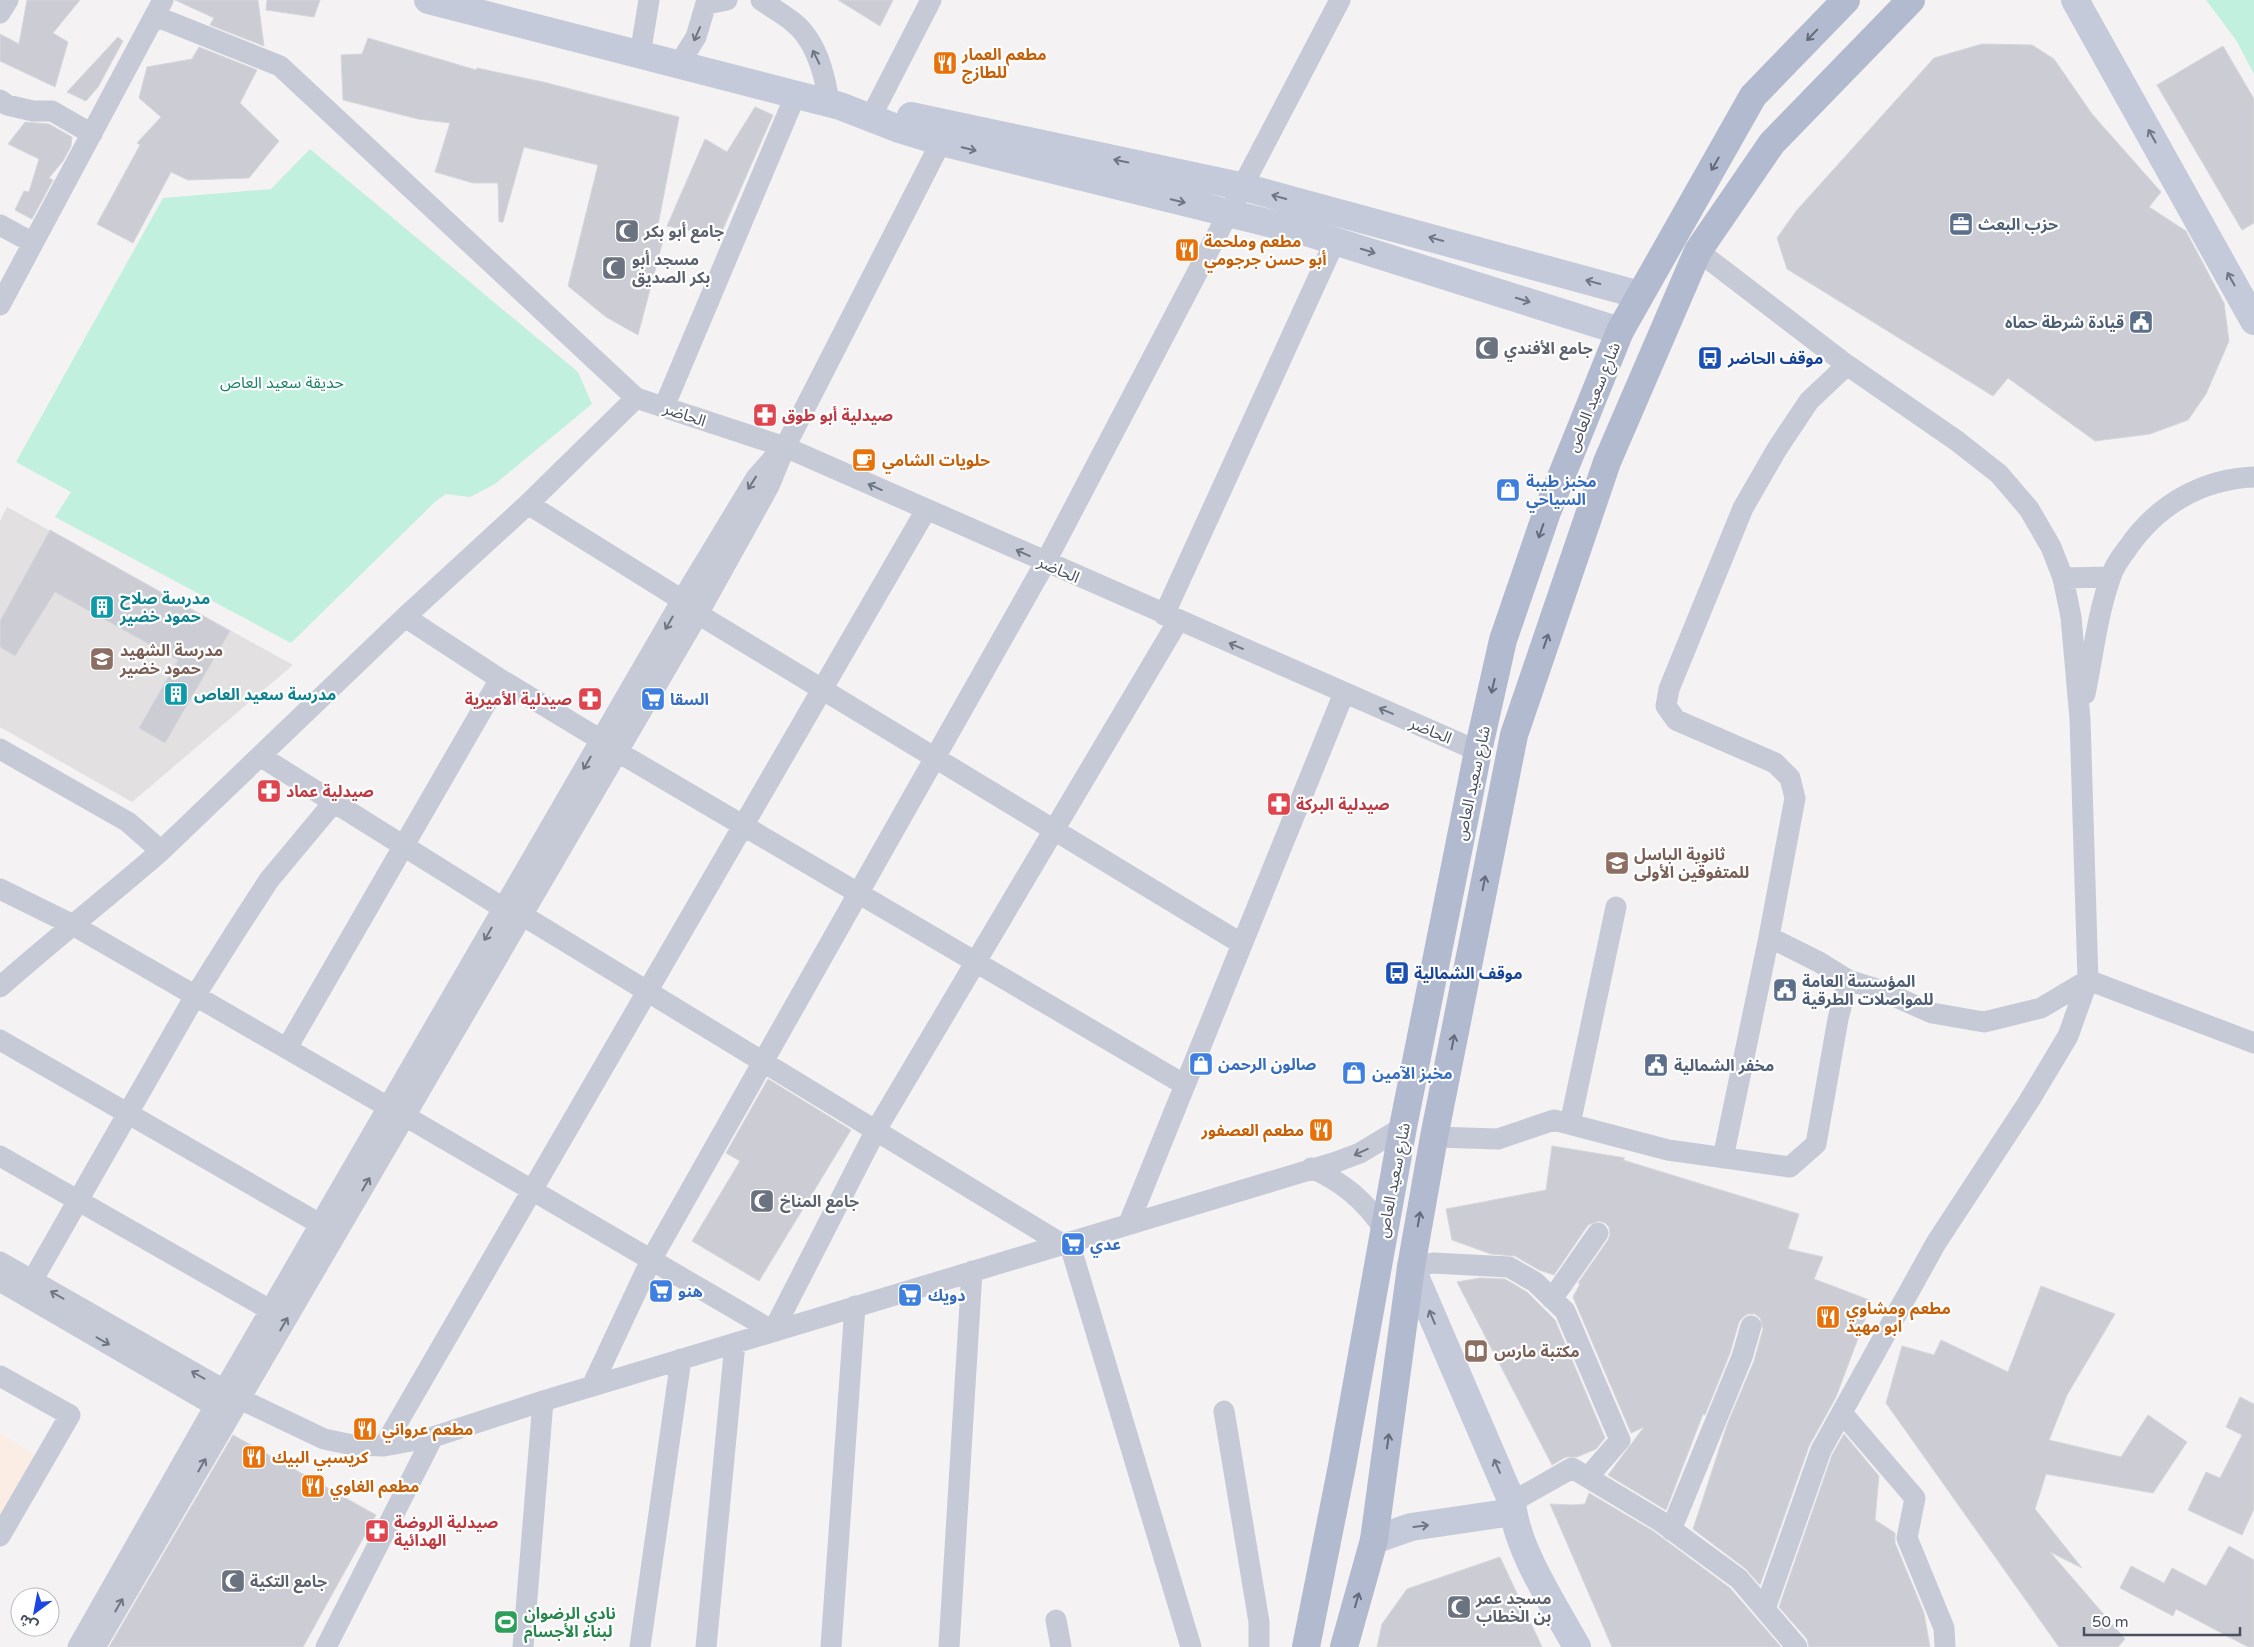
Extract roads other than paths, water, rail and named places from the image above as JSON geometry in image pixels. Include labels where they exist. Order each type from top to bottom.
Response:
[{"type":"main road","points":[[428,0],[796,94],[941,142],[1335,241],[1620,331]]},
{"type":"main road","name":"شارع سعيد العاص","points":[[1306,1647],[1342,1466],[1403,1127],[1478,751],[1503,640],[1547,512],[1620,331],[1753,96],[1846,0]]},
{"type":"main road","points":[[1344,1647],[1374,1540],[1411,1267],[1434,1137],[1514,735],[1607,462],[1698,251],[1772,143],[1911,0]]},
{"type":"main road","points":[[2075,0],[2254,322]]},
{"type":"main road","points":[[834,105],[875,109],[1240,186],[1640,295]]},
{"type":"main road","points":[[1411,1267],[1512,1507],[1523,1545],[1577,1647]]},
{"type":"main road","points":[[1374,1540],[1412,1527],[1498,1516],[1512,1507]]},
{"type":"street","points":[[0,13],[8,0]]},
{"type":"street","points":[[640,55],[649,0]]},
{"type":"street","points":[[761,0],[795,23],[808,41],[819,60],[834,105]]},
{"type":"street","points":[[875,109],[931,0]]},
{"type":"street","points":[[592,1386],[651,1260],[1045,563],[1240,186],[1340,0]]},
{"type":"street","points":[[678,64],[696,37],[714,1]]},
{"type":"street","points":[[0,305],[159,8],[280,66],[636,398],[528,504],[405,617],[161,851],[118,888],[71,924],[0,987]]},
{"type":"street","points":[[664,407],[796,94]]},
{"type":"street","points":[[0,100],[7,104],[33,111],[52,110],[92,134]]},
{"type":"street","points":[[513,911],[618,752],[698,614],[769,486],[785,447],[941,142]]},
{"type":"street","points":[[0,225],[33,243]]},
{"type":"street","points":[[773,1331],[876,1130],[1054,830],[1171,618],[1335,241]]},
{"type":"street","points":[[1698,251],[1847,365],[1957,441],[1999,474],[2029,509],[2051,547],[2063,578],[2071,617],[2080,719],[2088,980],[2068,1036],[2029,1101],[1936,1243],[1821,1450],[1764,1609]]},
{"type":"street","points":[[1723,1158],[1769,937],[1795,798],[1790,778],[1775,763],[1676,720],[1666,706],[1668,688],[1743,508],[1777,449],[1809,401],[1847,365]]},
{"type":"street","name":"الحاضر","points":[[636,398],[785,447],[1045,563],[1478,751]]},
{"type":"street","points":[[78,1647],[227,1402],[513,911],[601,740],[682,600],[756,478],[769,460],[785,447]]},
{"type":"street","points":[[2080,719],[2102,608],[2110,577],[2120,559],[2146,525],[2179,498],[2208,485],[2254,477]]},
{"type":"street","points":[[528,504],[682,600]]},
{"type":"street","points":[[384,1446],[926,510]]},
{"type":"street","points":[[2063,578],[2110,577]]},
{"type":"street","points":[[698,614],[1242,944]]},
{"type":"street","points":[[405,617],[500,679],[601,740]]},
{"type":"street","points":[[287,1048],[500,679]]},
{"type":"street","points":[[1129,1223],[1344,693]]},
{"type":"street","points":[[0,748],[128,822],[161,851]]},
{"type":"street","points":[[618,752],[1185,1085]]},
{"type":"street","points":[[260,756],[404,846],[1066,1243],[1191,1647]]},
{"type":"street","points":[[32,1281],[195,996],[269,880],[334,802]]},
{"type":"street","points":[[0,889],[71,924],[773,1331]]},
{"type":"street","points":[[1570,1124],[1616,907]]},
{"type":"street","points":[[1769,937],[1819,962],[1848,980],[1880,990],[1932,1013],[1984,1022],[2041,1008],[2088,980]]},
{"type":"street","points":[[1434,1137],[1498,1138],[1554,1120],[1668,1150],[1790,1167],[1816,1144],[1838,1019],[1848,980]]},
{"type":"street","points":[[2088,980],[2254,1043]]},
{"type":"street","points":[[0,1040],[320,1224]]},
{"type":"street","points":[[95,1647],[227,1402],[270,1310],[320,1224],[397,1112]]},
{"type":"street","points":[[0,1281],[227,1402],[324,1439],[353,1445],[384,1446],[433,1437],[592,1386],[1336,1162],[1360,1153],[1403,1127]]},
{"type":"street","points":[[0,1156],[270,1310]]},
{"type":"street","points":[[1312,1168],[1353,1192],[1384,1229]]},
{"type":"street","points":[[1552,1299],[1598,1233]]},
{"type":"street","points":[[0,1262],[227,1402]]},
{"type":"street","points":[[1411,1267],[1433,1263],[1509,1268],[1535,1282],[1564,1311],[1620,1440],[1588,1477]]},
{"type":"street","points":[[949,1647],[972,1271]]},
{"type":"street","points":[[831,1647],[855,1306]]},
{"type":"street","points":[[1671,1530],[1742,1357],[1751,1326]]},
{"type":"street","points":[[706,1647],[735,1343]]},
{"type":"street","points":[[640,1647],[682,1359]]},
{"type":"street","points":[[0,1376],[70,1415],[0,1536]]},
{"type":"street","points":[[523,1647],[543,1401]]},
{"type":"street","points":[[1224,1411],[1259,1622],[1258,1647]]},
{"type":"street","points":[[1842,1413],[1915,1498],[1907,1538],[1944,1628],[1945,1647]]},
{"type":"street","points":[[326,1647],[433,1437]]},
{"type":"street","points":[[1512,1507],[1572,1468],[1671,1530],[1739,1579],[1797,1647]]},
{"type":"street","points":[[1056,1620],[1061,1647]]},
{"type":"place","name":"مطعم العمار للطازج","points":[[945,63]]},
{"type":"place","name":"حزب البعث","points":[[1961,224]]},
{"type":"place","name":"جامع أبو بكر","points":[[627,231]]},
{"type":"place","name":"مطعم وملحمة أبو حسن جرجومي","points":[[1187,250]]},
{"type":"place","name":"مسجد أبو بكر الصديق","points":[[614,268]]},
{"type":"place","name":"قيادة شرطة حماه","points":[[2141,322]]},
{"type":"place","name":"جامع الأفندي","points":[[1487,348]]},
{"type":"place","name":"موقف الحاضر","points":[[1710,358]]},
{"type":"place","name":"صيدلية أبو طوق","points":[[765,415]]},
{"type":"place","name":"حلويات الشامي","points":[[864,460]]},
{"type":"place","name":"مخبز طيبة السياحي","points":[[1508,490]]},
{"type":"place","name":"مدرسة صلاح حمود خضير","points":[[102,607]]},
{"type":"place","name":"مدرسة الشهيد حمود خضير","points":[[102,659]]},
{"type":"place","name":"مدرسة سعيد العاص","points":[[176,694]]},
{"type":"place","name":"صيدلية الأميرية","points":[[590,699]]},
{"type":"place","name":"السقا","points":[[653,699]]},
{"type":"place","name":"صيدلية عماد","points":[[269,791]]},
{"type":"place","name":"صيدلية البركة","points":[[1279,804]]},
{"type":"place","name":"ثانوية الباسل للمتفوقين الأولى","points":[[1617,863]]},
{"type":"place","name":"موقف الشمالية","points":[[1397,973]]},
{"type":"place","name":"المؤسسة العامة للمواصلات الطرقية","points":[[1785,990]]},
{"type":"place","name":"صالون الرحمن","points":[[1201,1064]]},
{"type":"place","name":"مخفر الشمالية","points":[[1656,1065]]},
{"type":"place","name":"مخبز الآمين","points":[[1354,1073]]},
{"type":"place","name":"مطعم العصفور","points":[[1321,1130]]},
{"type":"place","name":"جامع المناخ","points":[[762,1201]]},
{"type":"place","name":"عدي","points":[[1073,1244]]},
{"type":"place","name":"هنو","points":[[661,1291]]},
{"type":"place","name":"دويك","points":[[910,1295]]},
{"type":"place","name":"مطعم ومشاوي ابو مهيد","points":[[1828,1317]]},
{"type":"place","name":"مكتبة مارس","points":[[1476,1351]]},
{"type":"place","name":"مطعم عرواني","points":[[365,1429]]},
{"type":"place","name":"كريسبي البيك","points":[[254,1457]]},
{"type":"place","name":"مطعم الغاوي","points":[[313,1486]]},
{"type":"place","name":"صيدلية الروضة الهدائية","points":[[377,1531]]},
{"type":"place","name":"جامع التكية","points":[[233,1581]]},
{"type":"place","name":"مسجد عمر بن الخطاب","points":[[1459,1607]]},
{"type":"place","name":"نادي الرضوان لبناء الأجسام","points":[[506,1622]]},
{"type":"park label","name":"حديقة سعيد العاص","points":[[282,382]]}]
